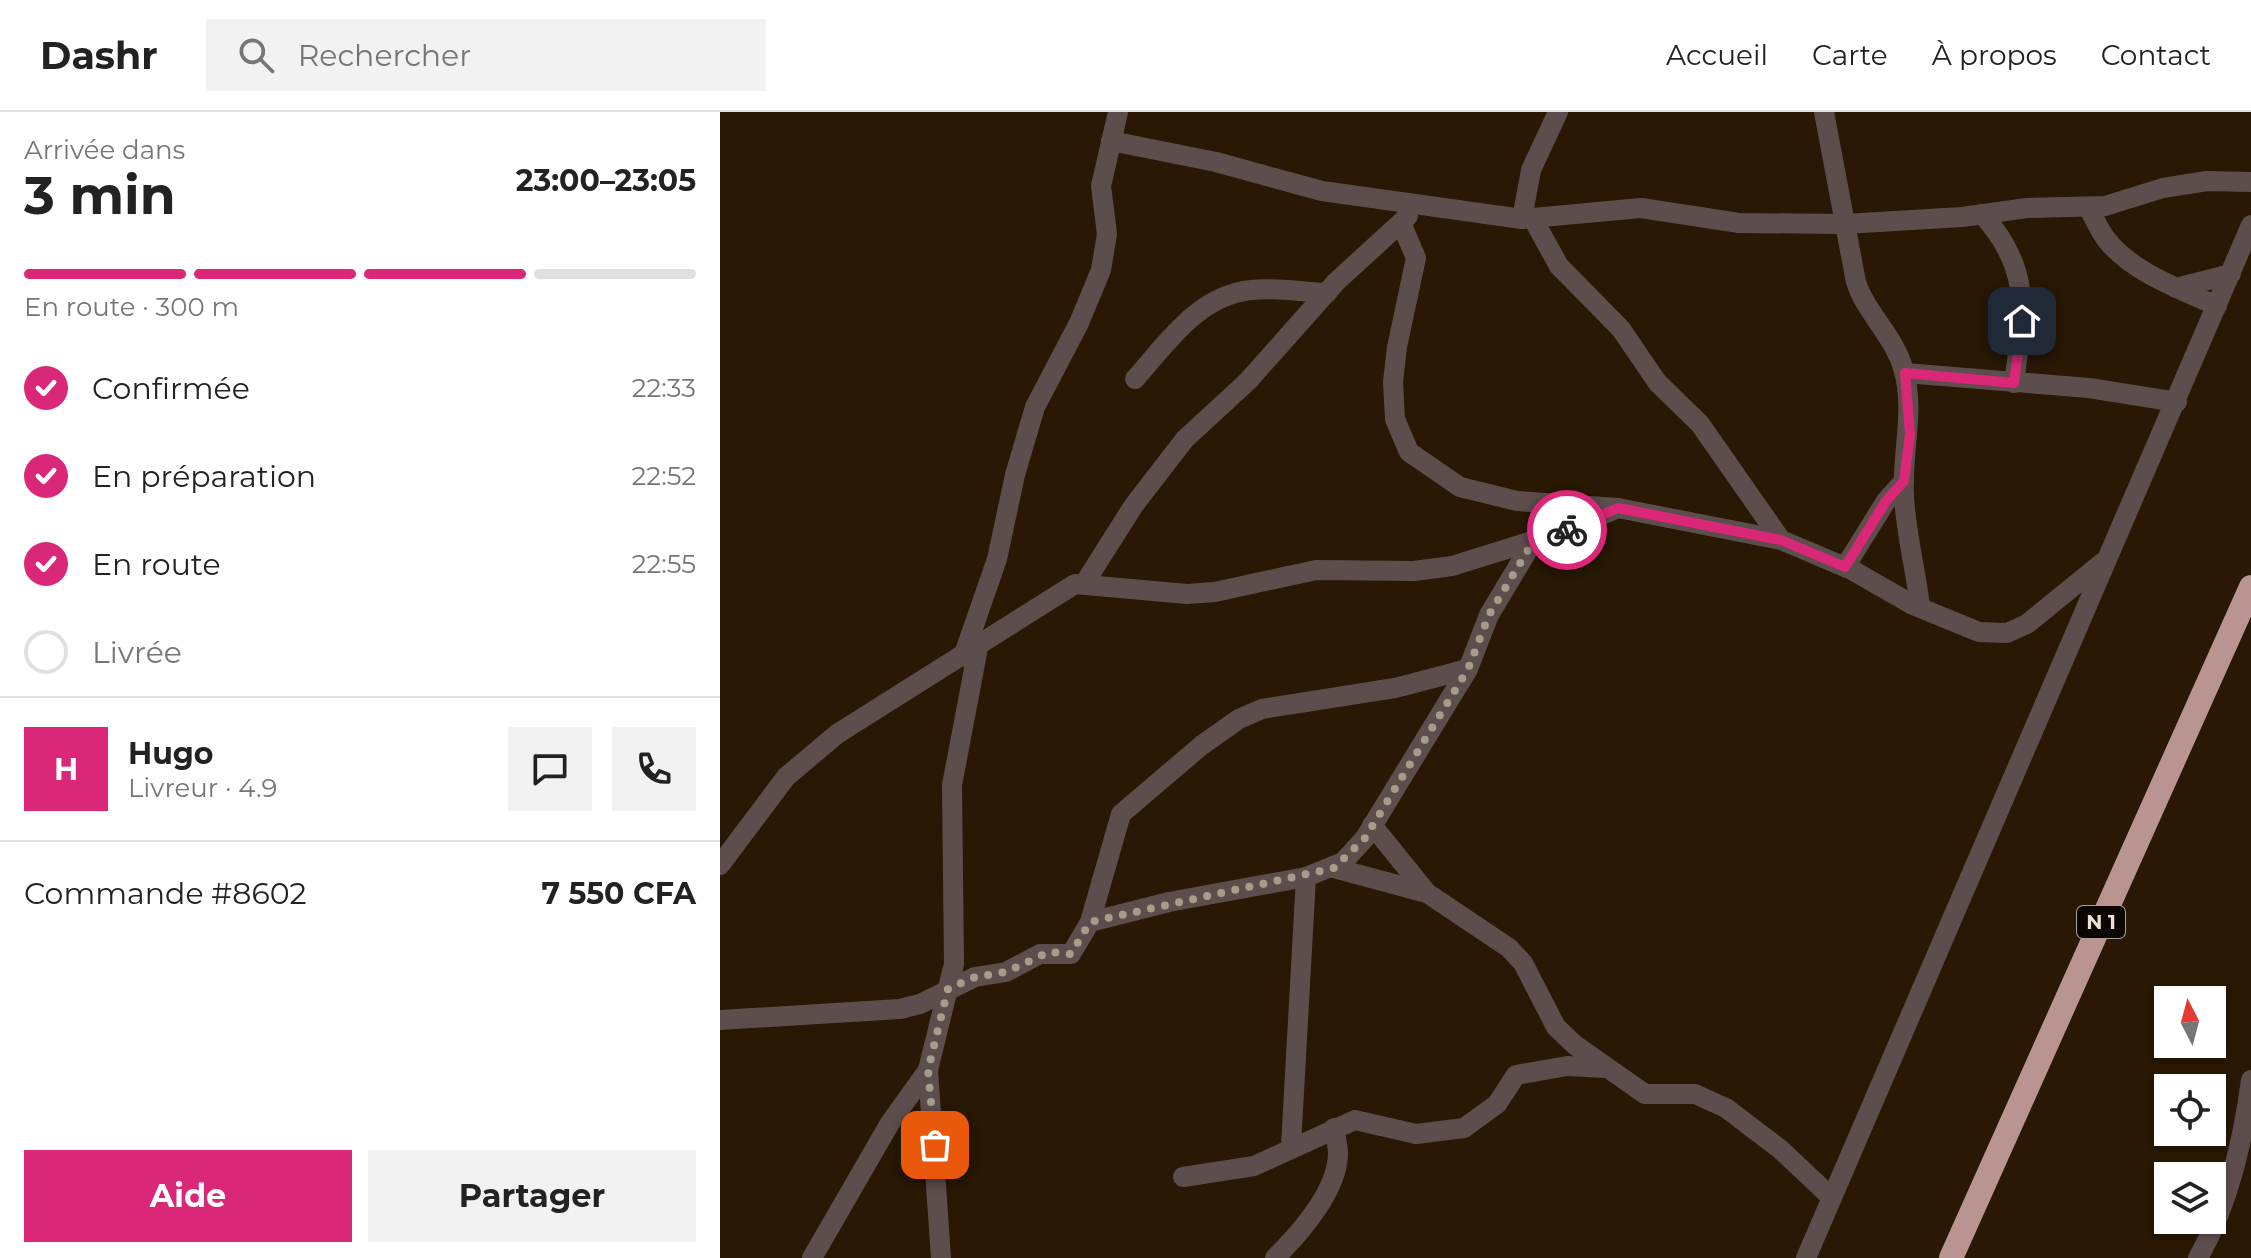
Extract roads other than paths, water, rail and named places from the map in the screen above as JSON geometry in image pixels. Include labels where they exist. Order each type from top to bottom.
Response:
[{"type":"highway","name":"N 1","points":[[1951,1258],[2242,627],[2251,587]]},
{"type":"street","points":[[941,1258],[928,1070],[954,964],[952,785],[970,652],[1035,407],[1079,323],[1101,270],[1107,234],[1101,186],[1118,112]]},
{"type":"street","points":[[1558,112],[1531,170],[1528,219],[1559,266],[1621,329],[1657,382],[1700,424],[1781,540]]},
{"type":"street","points":[[1824,112],[1860,295],[1886,331],[1905,373],[1910,434],[1904,481],[1920,607]]},
{"type":"street","points":[[1111,141],[1216,162],[1322,191],[1528,219],[1641,208],[1739,223],[1845,224],[2027,208],[2088,207],[2207,181],[2251,182]]},
{"type":"street","points":[[1084,584],[1134,505],[1185,439],[1248,381],[1327,293],[1421,204]]},
{"type":"street","points":[[2088,207],[2107,240],[2124,256],[2176,288],[2217,306]]},
{"type":"street","points":[[1982,214],[2005,239],[2019,283],[2022,321],[2014,383]]},
{"type":"street","points":[[1401,223],[1416,258],[1393,382],[1395,419],[1409,452],[1460,487],[1517,501],[1618,508],[1781,540],[1845,567],[1920,607],[1979,632],[2007,633],[2046,610],[2109,556]]},
{"type":"street","points":[[1806,1258],[2251,225]]},
{"type":"street","points":[[2176,288],[2231,274]]},
{"type":"street","points":[[1135,379],[1182,325],[1225,295],[1252,289],[1327,293]]},
{"type":"street","points":[[1905,373],[2101,390],[2177,402]]},
{"type":"street","points":[[1845,567],[1886,501],[1904,481]]},
{"type":"street","points":[[720,865],[786,777],[808,756],[837,734],[1075,584],[1137,592],[1215,592],[1316,570],[1414,571],[1452,566],[1534,540],[1618,508]]},
{"type":"street","points":[[1090,922],[1182,899],[1306,877],[1334,868],[1365,838],[1468,669],[1489,615],[1534,540]]},
{"type":"street","points":[[720,1020],[900,1009],[920,1004],[975,977],[1006,972],[1049,952],[1071,954],[1090,922],[1121,814],[1202,745],[1239,719],[1262,709],[1381,691],[1468,669]]},
{"type":"street","points":[[1372,825],[1427,893],[1509,948],[1523,963],[1556,1027],[1606,1068],[1645,1094],[1695,1094],[1726,1108],[1780,1149],[1831,1197]]},
{"type":"street","points":[[1334,868],[1427,893]]},
{"type":"street","points":[[1291,1146],[1306,877]]},
{"type":"street","points":[[1183,1177],[1254,1166],[1291,1146],[1355,1120],[1416,1134],[1464,1128],[1497,1104],[1516,1075],[1567,1066],[1606,1068]]},
{"type":"street","points":[[812,1258],[890,1123],[928,1070]]},
{"type":"street","points":[[2198,1258],[2214,1225],[2241,1149],[2251,1080]]},
{"type":"street","points":[[1275,1258],[1293,1248],[1329,1186],[1338,1154],[1334,1128]]}]
